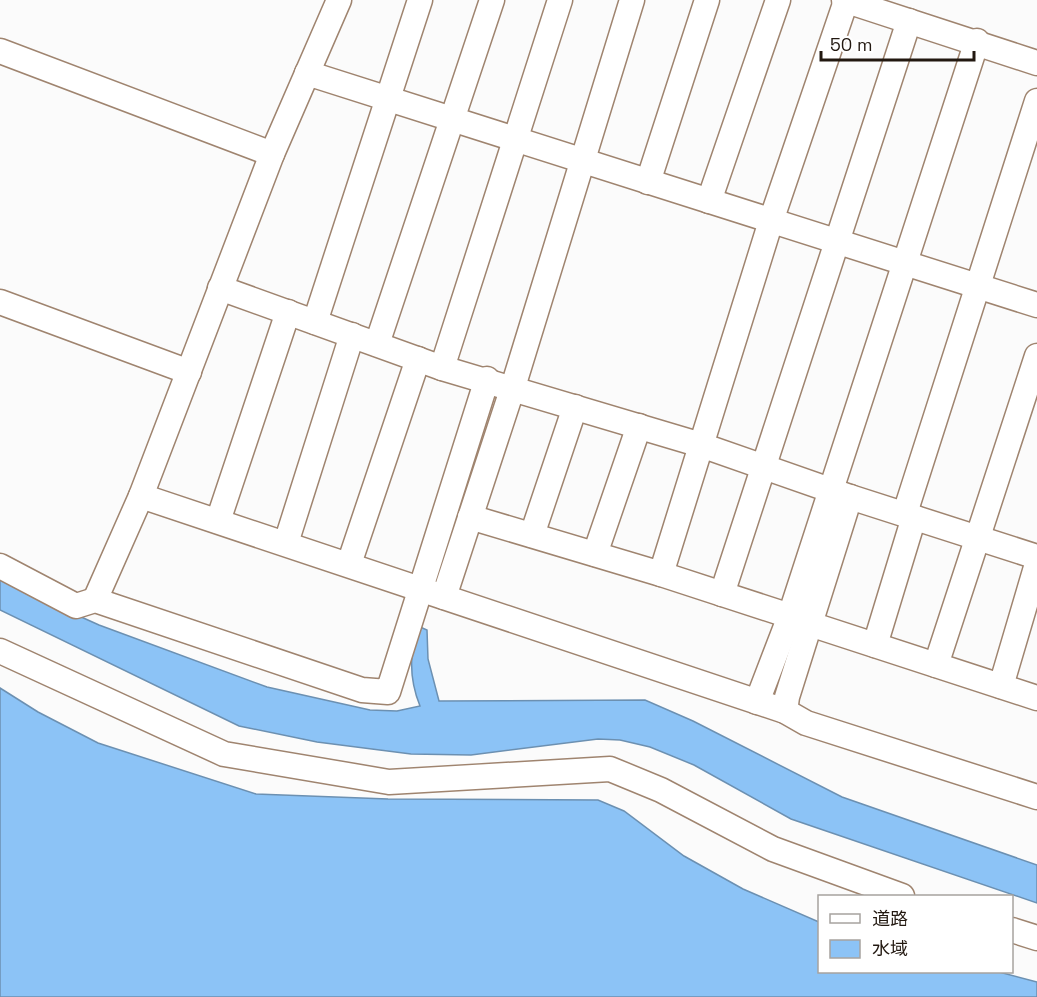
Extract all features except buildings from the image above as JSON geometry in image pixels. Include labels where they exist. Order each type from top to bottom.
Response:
[{"type":"street","points":[[95,600],[141,496],[272,154],[339,0]]},
{"type":"street","points":[[315,322],[420,0]]},
{"type":"street","points":[[377,344],[492,0]]},
{"type":"street","points":[[442,368],[560,0]]},
{"type":"street","points":[[444,597],[513,387],[632,0]]},
{"type":"street","points":[[648,182],[707,0]]},
{"type":"street","points":[[709,201],[778,0]]},
{"type":"street","points":[[661,574],[771,221],[845,0],[976,41],[1037,63]]},
{"type":"street","points":[[722,594],[765,467],[835,241],[909,21]]},
{"type":"street","points":[[785,711],[800,620],[840,494],[904,263],[976,41]]},
{"type":"street","points":[[0,51],[272,154]]},
{"type":"street","points":[[307,73],[1037,305]]},
{"type":"street","points":[[875,645],[909,515],[1037,101]]},
{"type":"street","points":[[220,288],[442,368],[513,387],[701,445],[840,494],[1037,556]]},
{"type":"street","points":[[0,302],[189,372]]},
{"type":"street","points":[[218,520],[288,312]]},
{"type":"street","points":[[286,543],[352,335]]},
{"type":"street","points":[[936,664],[1037,356]]},
{"type":"street","points":[[349,564],[418,359]]},
{"type":"street","points":[[0,566],[76,606],[95,600],[362,690],[388,692],[419,588],[487,380]]},
{"type":"street","points":[[532,536],[575,407]]},
{"type":"street","points":[[595,554],[639,426]]},
{"type":"street","points":[[141,496],[785,711],[806,723],[1037,797]]},
{"type":"street","points":[[470,517],[661,574],[1037,698]]},
{"type":"street","points":[[1001,686],[1037,564]]},
{"type":"street","points":[[757,702],[800,620]]},
{"type":"street","points":[[0,651],[224,754],[389,782],[610,769],[661,790],[774,849],[897,895]]},
{"type":"street","points":[[1013,931],[1037,938]]},
{"type":"water","points":[[0,577],[39,598],[99,625],[267,687],[370,710],[397,711],[420,706],[412,676],[413,646],[418,626],[427,630],[428,659],[439,701],[645,700],[693,721],[842,797],[1037,865],[1037,903],[791,819],[694,765],[650,747],[620,740],[598,739],[471,755],[411,754],[317,742],[239,726],[0,610]]},
{"type":"water","points":[[0,688],[38,712],[98,743],[256,794],[388,799],[598,800],[624,811],[684,856],[743,889],[818,922],[818,973],[1003,973],[1037,982],[1037,997],[0,997]]}]
